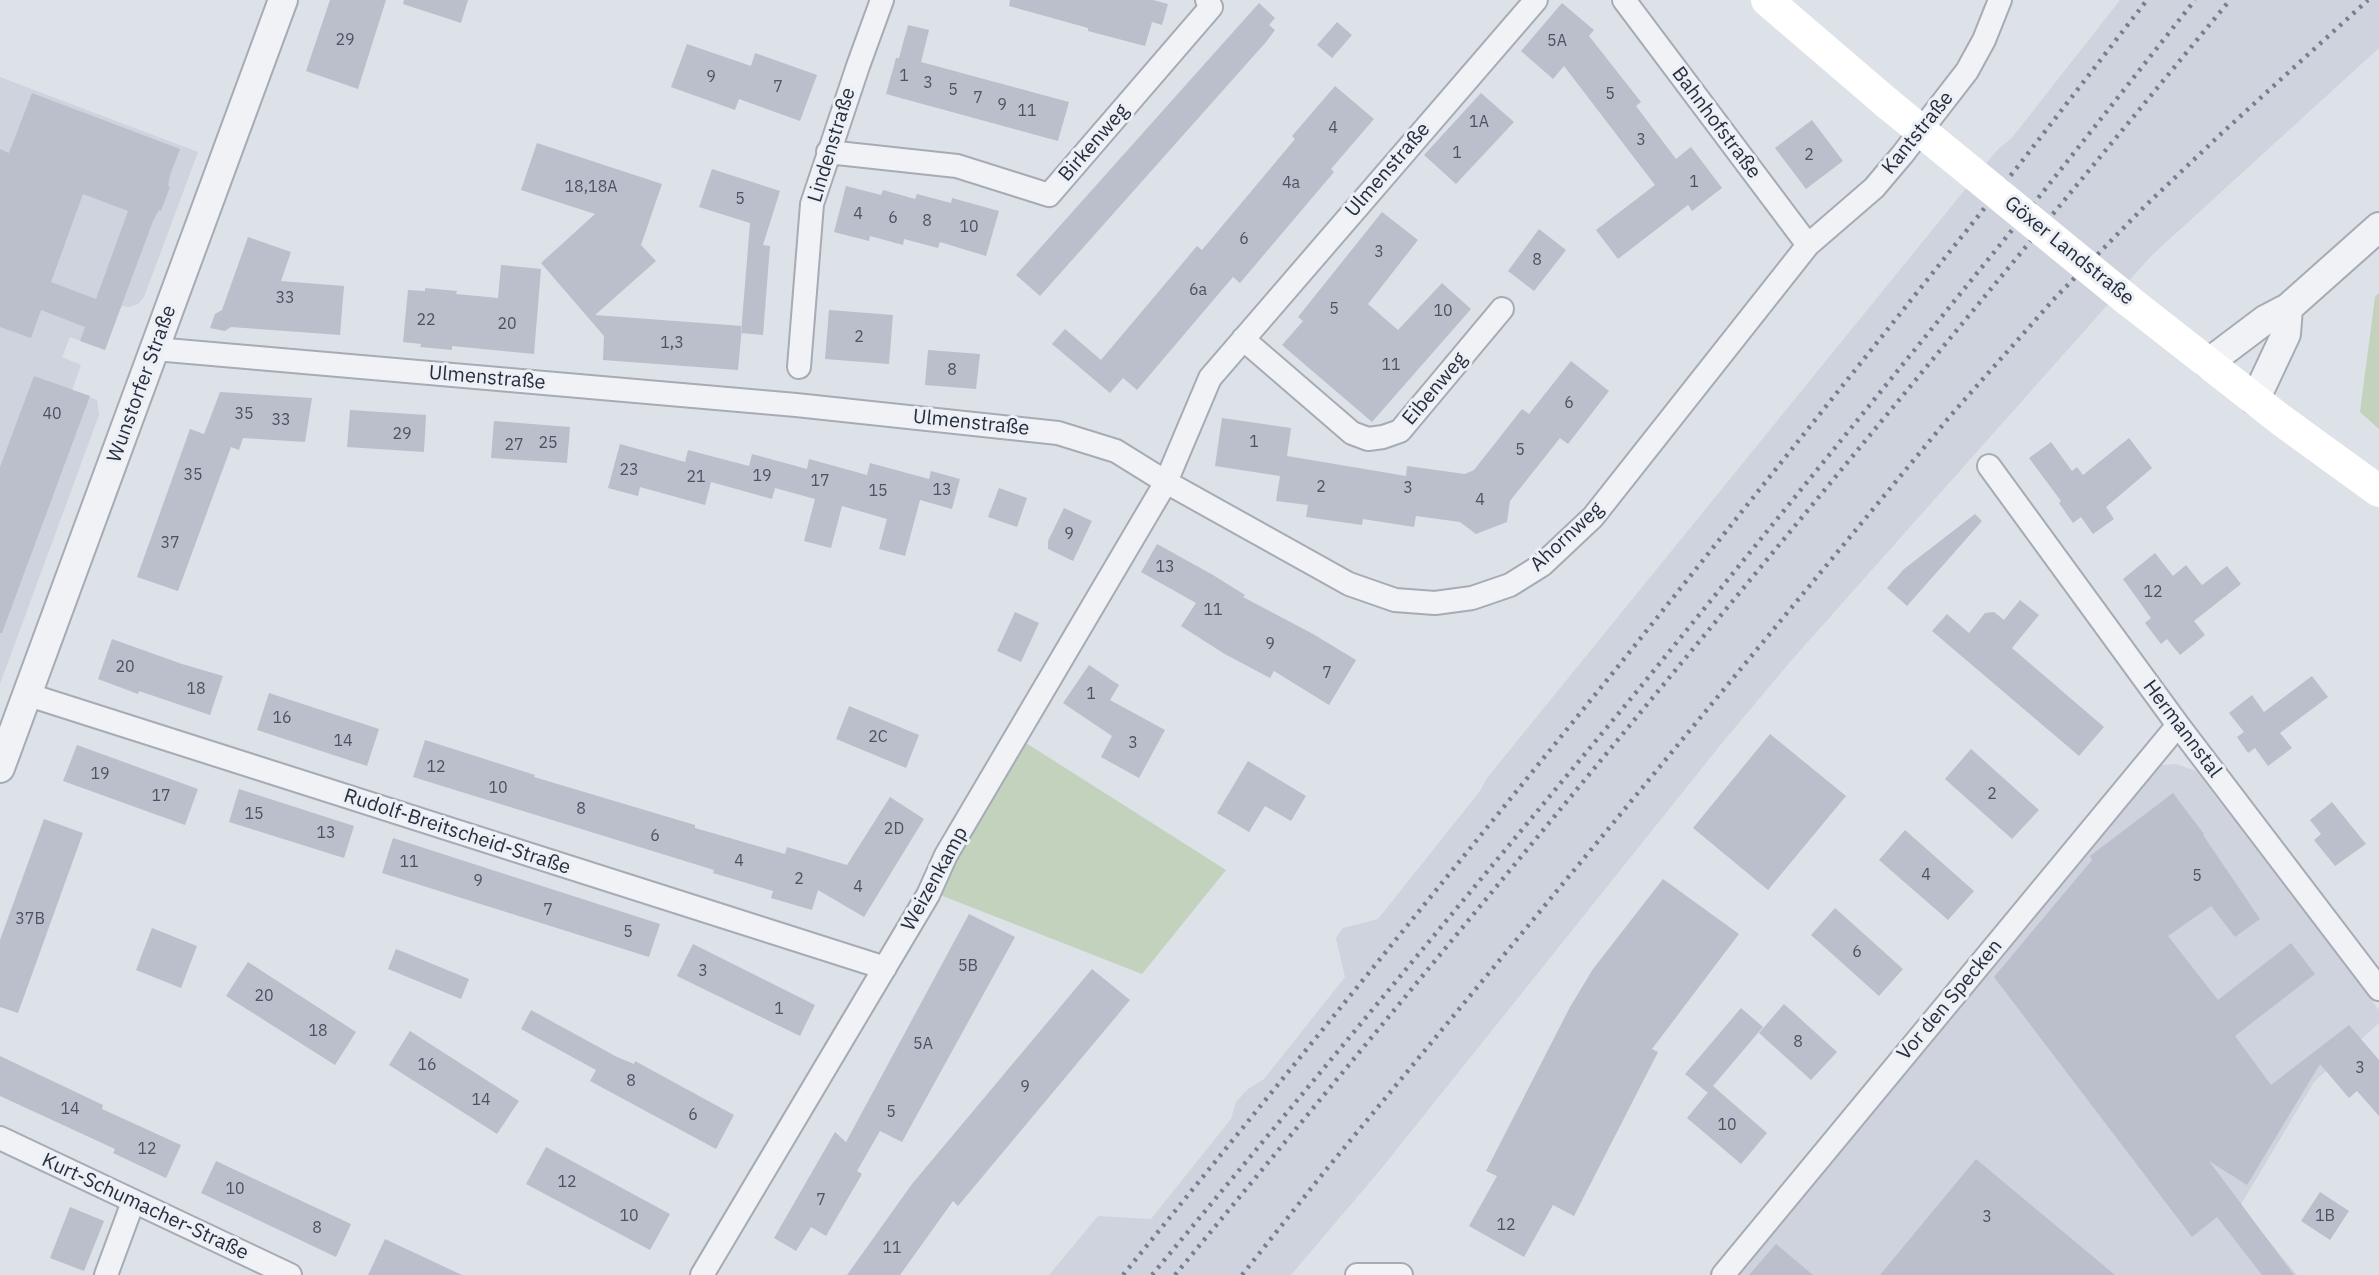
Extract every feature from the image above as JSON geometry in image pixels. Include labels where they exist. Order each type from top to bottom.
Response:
[{"type":"main road","name":"Göxer Landstraße","points":[[1767,0],[1887,103],[2129,301],[2255,400],[2379,491]]},
{"type":"street","name":"Wunstorfer Straße","points":[[0,768],[283,0]]},
{"type":"street","name":"Lindenstraße","points":[[799,368],[812,204],[882,0]]},
{"type":"street","name":"Birkenweg","points":[[828,152],[957,166],[1049,195],[1211,7],[1207,0]]},
{"type":"street","name":"Ulmenstraße","points":[[155,349],[796,405],[1058,433],[1116,452],[1166,482],[1210,378],[1536,0]]},
{"type":"street","name":"Bahnhofstraße","points":[[1624,0],[1808,245]]},
{"type":"street","name":"Kantstraße","points":[[1808,245],[1874,188],[1902,155],[1967,71],[1984,40],[2000,0]]},
{"type":"street","points":[[2208,363],[2265,320],[2288,308],[2379,227]]},
{"type":"street","name":"Ahornweg","points":[[1166,482],[1349,584],[1395,600],[1435,603],[1473,598],[1510,585],[1542,565],[1593,517],[1808,245]]},
{"type":"street","points":[[2255,400],[2286,334],[2288,308]]},
{"type":"street","name":"Eibenweg","points":[[1243,339],[1352,433],[1368,439],[1400,431],[1502,309]]},
{"type":"street","name":"Hermannstal","points":[[1989,466],[2178,725],[2379,989]]},
{"type":"street","name":"Weizenkamp","points":[[702,1275],[928,895],[946,855],[1166,482]]},
{"type":"street","name":"Rudolf-Breitscheid-Straße","points":[[28,695],[885,968]]},
{"type":"street","name":"Vor den Specken","points":[[1723,1275],[2178,725]]},
{"type":"street","name":"Kurt-Schumacher-Straße","points":[[0,1138],[290,1275]]},
{"type":"street","points":[[106,1275],[133,1202]]},
{"type":"street","points":[[1357,1275],[1401,1275]]},
{"type":"shaded area","points":[[2120,0],[2379,0],[2379,48],[2151,256],[1790,662],[1722,743],[1381,1169],[1291,1275],[1049,1275],[1098,1216],[1151,1219],[1231,1119],[1236,1102],[1248,1089],[1264,1079],[1345,977],[1336,938],[1343,928],[1378,919],[1480,791],[1487,778],[1998,149],[2011,139]]},
{"type":"shaded area","points":[[0,77],[198,152],[144,297],[138,304],[129,307],[121,306],[105,350],[70,337],[62,357],[81,365],[72,390],[97,400],[99,415],[0,684]]},
{"type":"shaded area","points":[[2176,764],[2196,771],[2379,1010],[2379,1023],[2314,1082],[2240,1206],[2297,1275],[1728,1275],[2152,766]]},
{"type":"green space","points":[[2379,293],[2379,429],[2360,412],[2375,297]]},
{"type":"green space","points":[[1026,743],[1226,870],[1142,974],[930,891]]},
{"type":"building","points":[[330,0],[386,0],[358,89],[306,71]]},
{"type":"building","points":[[404,0],[468,0],[461,23],[403,4]]},
{"type":"building","points":[[1010,0],[1153,0],[1168,4],[1162,25],[1152,22],[1145,46],[1009,6]]},
{"type":"building","points":[[1259,3],[1275,18],[1269,25],[1275,30],[1040,296],[1016,275]]},
{"type":"building","points":[[1562,3],[1594,30],[1589,36],[1641,102],[1636,106],[1676,159],[1691,147],[1722,188],[1692,211],[1688,205],[1618,259],[1596,230],[1655,185],[1564,66],[1553,79],[1521,51]]},
{"type":"building","points":[[1337,22],[1352,35],[1332,58],[1317,45]]},
{"type":"building","points":[[908,25],[929,30],[921,62],[1069,102],[1058,141],[886,94]]},
{"type":"building","points":[[687,44],[751,66],[755,53],[817,75],[800,121],[739,99],[735,110],[671,87]]},
{"type":"building","points":[[1335,86],[1374,119],[1331,169],[1334,172],[1240,283],[1233,277],[1137,390],[1123,378],[1110,393],[1052,344],[1065,329],[1101,360],[1197,246],[1202,250],[1295,139],[1292,136]]},
{"type":"building","points":[[32,93],[180,149],[170,175],[168,186],[170,187],[161,211],[159,210],[153,221],[105,350],[80,341],[85,327],[41,310],[31,338],[0,327],[0,149],[9,153]],"holes":[[[83,194],[128,211],[96,299],[51,282]]]},
{"type":"building","points":[[1481,93],[1514,122],[1456,184],[1424,155]]},
{"type":"building","points":[[1812,120],[1843,161],[1806,189],[1775,148]]},
{"type":"building","points":[[537,143],[662,184],[641,245],[656,261],[595,315],[742,326],[738,370],[603,360],[604,336],[541,263],[595,214],[521,190]]},
{"type":"building","points":[[712,169],[780,191],[763,245],[770,246],[763,335],[741,333],[750,223],[699,207]]},
{"type":"building","points":[[846,186],[881,195],[883,190],[915,199],[917,194],[951,203],[952,198],[999,211],[986,256],[940,242],[938,248],[904,239],[903,245],[870,236],[869,241],[834,232]]},
{"type":"building","points":[[1382,212],[1418,240],[1368,304],[1398,330],[1442,283],[1471,309],[1372,422],[1282,345],[1303,321],[1298,317]]},
{"type":"building","points":[[1539,229],[1566,250],[1534,291],[1508,271]]},
{"type":"building","points":[[248,237],[291,252],[281,281],[344,286],[340,335],[231,327],[225,331],[210,328],[215,314],[222,310]]},
{"type":"building","points":[[501,265],[541,269],[534,354],[452,346],[452,350],[420,347],[421,344],[403,342],[408,290],[425,291],[425,288],[498,298]]},
{"type":"building","points":[[829,310],[893,315],[889,364],[825,359]]},
{"type":"building","points":[[928,350],[980,354],[976,389],[925,385]]},
{"type":"building","points":[[1571,361],[1609,391],[1568,444],[1560,438],[1510,501],[1507,522],[1476,534],[1460,522],[1416,516],[1414,527],[1363,519],[1362,525],[1306,517],[1308,505],[1276,501],[1280,476],[1215,466],[1222,418],[1291,428],[1287,456],[1406,476],[1407,466],[1465,474],[1474,470],[1522,409],[1529,414]]},
{"type":"building","points":[[34,376],[90,396],[2,633],[0,633],[0,467]]},
{"type":"building","points":[[220,392],[312,398],[305,442],[243,438],[239,450],[231,447],[178,591],[137,577],[190,429],[204,434]]},
{"type":"building","points":[[350,410],[426,415],[424,452],[347,447]]},
{"type":"building","points":[[494,421],[570,427],[567,463],[491,458]]},
{"type":"building","points":[[2129,438],[2152,468],[2106,507],[2114,519],[2093,534],[2081,517],[2073,523],[2059,503],[2061,501],[2029,458],[2051,442],[2072,471],[2077,467],[2083,475]]},
{"type":"building","points":[[620,444],[685,462],[688,450],[749,466],[752,454],[807,469],[809,459],[867,475],[870,463],[929,479],[931,471],[960,479],[952,509],[920,500],[905,556],[879,549],[887,519],[842,506],[831,548],[804,541],[815,499],[775,488],[772,499],[711,482],[705,505],[640,487],[638,496],[608,488]]},
{"type":"building","points":[[999,488],[1027,498],[1017,527],[988,517]]},
{"type":"building","points":[[1064,508],[1092,521],[1073,561],[1048,549],[1048,541]]},
{"type":"building","points":[[1975,514],[1982,521],[1907,606],[1887,588],[1904,569]]},
{"type":"building","points":[[1157,544],[1213,575],[1245,595],[1243,597],[1356,660],[1329,705],[1274,671],[1270,678],[1223,653],[1181,626],[1196,603],[1141,572]]},
{"type":"building","points":[[2155,553],[2173,576],[2186,565],[2202,585],[2227,566],[2241,584],[2194,621],[2205,635],[2180,655],[2167,639],[2161,644],[2145,623],[2151,618],[2123,579]]},
{"type":"building","points":[[2020,600],[2039,615],[2012,648],[2104,727],[2079,756],[1932,631],[1947,614],[1969,633],[1985,613],[1994,612],[2004,620]]},
{"type":"building","points":[[1015,612],[1039,623],[1021,662],[997,651]]},
{"type":"building","points":[[112,639],[223,676],[210,715],[139,691],[138,694],[98,679]]},
{"type":"building","points":[[1089,665],[1119,685],[1110,700],[1165,730],[1139,778],[1101,757],[1112,736],[1063,703]]},
{"type":"building","points":[[2312,676],[2328,697],[2280,733],[2292,748],[2268,766],[2255,748],[2248,753],[2237,737],[2244,732],[2229,713],[2252,695],[2264,712]]},
{"type":"building","points":[[269,693],[379,729],[367,766],[257,730]]},
{"type":"building","points":[[849,706],[919,735],[906,768],[836,739]]},
{"type":"building","points":[[1770,734],[1846,796],[1768,890],[1693,828]]},
{"type":"building","points":[[425,740],[535,775],[534,777],[695,825],[695,828],[785,854],[787,847],[847,865],[890,797],[924,819],[864,917],[818,890],[812,910],[771,898],[773,891],[713,873],[714,870],[413,777]]},
{"type":"building","points":[[77,745],[198,789],[185,825],[63,781]]},
{"type":"building","points":[[1971,749],[2039,810],[2012,839],[1945,779]]},
{"type":"building","points":[[1248,761],[1306,796],[1291,821],[1265,806],[1249,832],[1217,813]]},
{"type":"building","points":[[239,789],[354,826],[344,858],[229,822]]},
{"type":"building","points":[[2173,793],[2204,834],[2260,919],[2235,937],[2211,906],[2168,936],[2218,1000],[2291,943],[2315,974],[2235,1036],[2271,1085],[2349,1025],[2379,1060],[2379,1116],[2357,1091],[2349,1098],[2320,1064],[2247,1185],[2209,1161],[2294,1275],[2262,1275],[2217,1217],[2192,1237],[1994,977],[2092,860],[2090,856]]},
{"type":"building","points":[[2332,802],[2366,844],[2335,866],[2314,840],[2321,834],[2310,820]]},
{"type":"building","points":[[44,819],[83,833],[18,1013],[0,1007],[0,940]]},
{"type":"building","points":[[1905,830],[1974,891],[1948,920],[1879,860]]},
{"type":"building","points":[[393,838],[660,924],[649,957],[382,873]]},
{"type":"building","points":[[1663,879],[1739,934],[1652,1049],[1658,1052],[1574,1216],[1553,1205],[1524,1257],[1469,1226],[1497,1176],[1486,1171],[1570,1007],[1593,969]]},
{"type":"building","points":[[1835,908],[1903,969],[1879,996],[1811,935]]},
{"type":"building","points":[[969,914],[1015,937],[902,1142],[880,1131],[857,1171],[862,1174],[826,1236],[811,1227],[796,1251],[774,1238],[835,1132],[846,1142]]},
{"type":"building","points":[[152,928],[197,946],[181,988],[136,970]]},
{"type":"building","points":[[693,944],[815,1005],[800,1036],[677,976]]},
{"type":"building","points":[[396,949],[469,979],[461,999],[388,969]]},
{"type":"building","points":[[248,962],[356,1032],[335,1065],[226,996]]},
{"type":"building","points":[[1092,969],[1130,1000],[958,1206],[953,1201],[900,1275],[847,1275],[912,1184]]},
{"type":"building","points":[[1784,1004],[1837,1052],[1811,1080],[1759,1033]]},
{"type":"building","points":[[1741,1008],[1763,1027],[1713,1086],[1767,1133],[1741,1164],[1687,1118],[1708,1093],[1685,1074]]},
{"type":"building","points":[[531,1010],[617,1057],[634,1064],[635,1061],[734,1115],[716,1149],[590,1081],[596,1070],[521,1029]]},
{"type":"building","points":[[410,1031],[519,1101],[497,1134],[389,1065]]},
{"type":"building","points":[[0,1056],[103,1105],[102,1109],[181,1145],[166,1178],[113,1153],[115,1149],[0,1096]]},
{"type":"building","points":[[546,1147],[670,1214],[650,1250],[526,1184]]},
{"type":"building","points":[[1976,1159],[2115,1275],[1880,1275]]},
{"type":"building","points":[[216,1161],[351,1224],[336,1257],[201,1193]]},
{"type":"building","points":[[2320,1192],[2349,1211],[2330,1240],[2301,1221]]},
{"type":"building","points":[[70,1207],[104,1221],[84,1271],[50,1258]]},
{"type":"building","points":[[385,1239],[462,1275],[368,1275]]},
{"type":"building","points":[[1776,1244],[1813,1275],[1749,1275]]},
{"type":"railway","points":[[1123,1275],[1616,669],[2019,165],[2147,0]]},
{"type":"railway","points":[[1152,1275],[1638,690],[2043,192],[2195,0]]},
{"type":"railway","points":[[1175,1275],[2230,0]]},
{"type":"railway","points":[[1242,1275],[1325,1171],[1951,415],[2054,299],[2144,207],[2368,0]]}]
